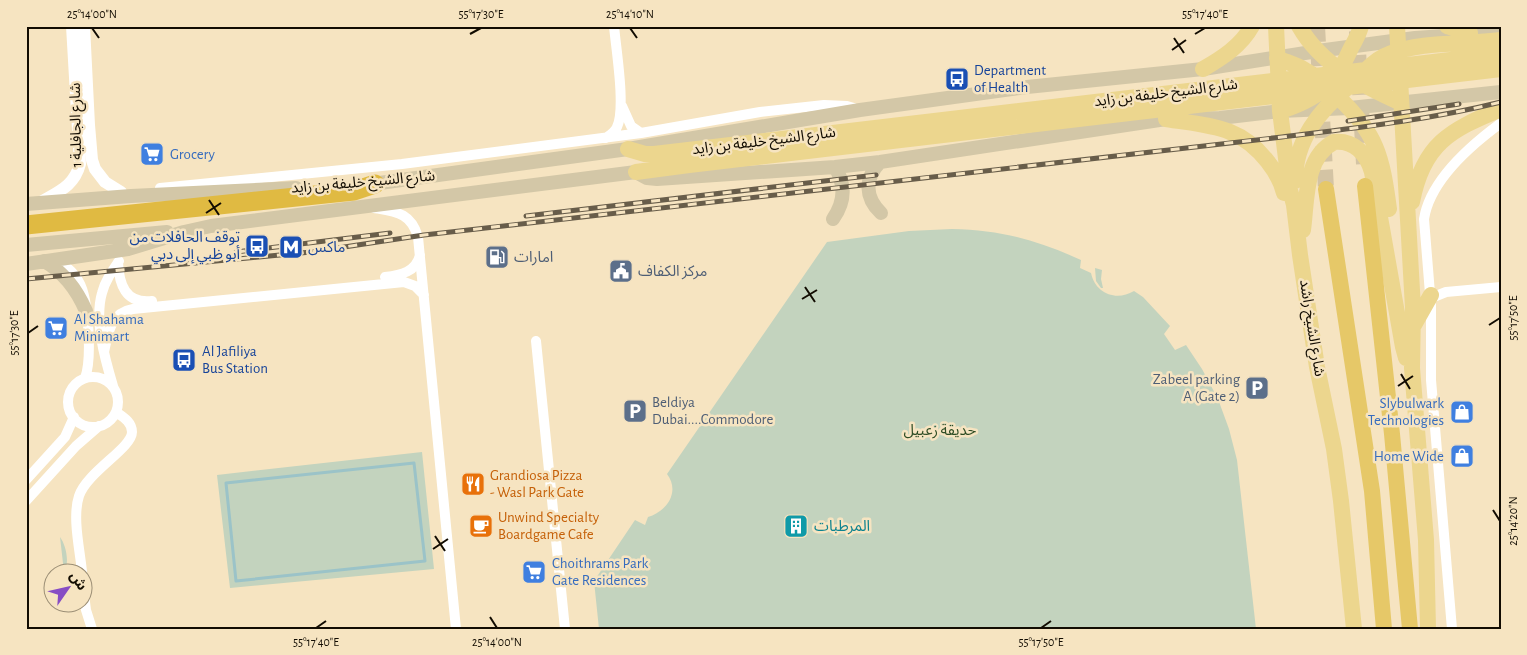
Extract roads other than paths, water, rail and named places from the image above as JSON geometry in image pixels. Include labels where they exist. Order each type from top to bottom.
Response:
[{"type":"highway","points":[[26,225],[354,191],[375,184]]},
{"type":"highway","points":[[1365,186],[1393,444],[1410,629]]},
{"type":"highway","points":[[1326,190],[1370,482],[1384,629]]},
{"type":"main road","points":[[1203,69],[1233,49],[1246,37],[1252,26]]},
{"type":"main road","name":"شارع الشيخ راشد","points":[[1276,26],[1280,111],[1290,190],[1294,204],[1317,367],[1334,449],[1342,500],[1354,629]]},
{"type":"main road","points":[[1299,26],[1306,38],[1318,51],[1341,71],[1401,103]]},
{"type":"main road","points":[[1294,204],[1295,176],[1299,151],[1313,122],[1323,110],[1361,26]]},
{"type":"main road","points":[[1447,26],[1470,33]]},
{"type":"main road","points":[[628,149],[860,110],[1027,87],[1203,69],[1398,39],[1501,32]]},
{"type":"main road","points":[[1398,39],[1422,47],[1501,40]]},
{"type":"main road","points":[[1280,111],[1305,103],[1355,80],[1388,54],[1398,39]]},
{"type":"main road","points":[[1398,39],[1413,326],[1412,368],[1426,547],[1428,629]]},
{"type":"main road","name":"شارع الشيخ خليفة بن زايد","points":[[26,245],[192,229],[636,172],[688,165],[787,146],[1501,54]]},
{"type":"main road","points":[[1277,58],[1303,68],[1332,91],[1350,108],[1370,132],[1382,167],[1392,236],[1389,266]]},
{"type":"main road","name":"شارع الشيخ خليفة بن زايد","points":[[32,204],[131,196],[375,184],[628,149],[645,154],[654,154],[787,146],[1196,104],[1501,69]]},
{"type":"main road","points":[[636,172],[647,178],[663,179],[835,167],[880,162],[1166,119],[1220,118],[1280,111],[1350,108],[1501,92]]},
{"type":"main road","points":[[1408,226],[1416,183],[1423,166],[1433,150],[1442,140],[1464,125],[1501,109]]},
{"type":"main road","points":[[1166,119],[1232,132],[1257,149],[1279,178],[1291,231],[1300,255]]},
{"type":"main road","points":[[1300,255],[1313,167],[1322,150],[1330,144],[1338,141],[1349,144],[1358,149],[1370,165],[1403,347],[1412,368]]},
{"type":"main road","points":[[880,162],[873,169],[869,178],[868,188],[869,198],[881,214]]},
{"type":"main road","points":[[833,219],[842,203],[843,194],[840,175],[835,167]]},
{"type":"main road","points":[[66,202],[86,195],[121,192]]},
{"type":"main road","name":"شارع الشيخ خليفة بن زايد","points":[[26,264],[128,249],[192,229]]},
{"type":"main road","points":[[51,261],[52,266],[66,278],[78,295],[86,311]]},
{"type":"main road","points":[[1413,326],[1431,296]]},
{"type":"main road","points":[[1426,547],[1433,570],[1437,629]]},
{"type":"main road","points":[[1346,629],[1348,614],[1352,607]]},
{"type":"street","name":"شارع الجافلية 1","points":[[32,204],[60,191],[74,180],[80,164],[72,26]]},
{"type":"street","name":"شارع الجافلية 1","points":[[84,26],[92,160],[95,169],[105,182],[121,192]]},
{"type":"street","points":[[606,138],[617,127],[620,119],[614,26]]},
{"type":"street","points":[[620,100],[626,117],[641,134]]},
{"type":"street","points":[[121,192],[402,164],[641,134],[760,112],[830,105],[848,106],[860,110]]},
{"type":"street","points":[[1452,629],[1432,380],[1431,296],[1424,219],[1430,198],[1460,158],[1501,123]]},
{"type":"street","points":[[361,206],[402,214],[416,228],[456,629]]},
{"type":"street","points":[[26,501],[76,446],[99,426],[112,418],[116,412],[118,404],[117,395],[113,387],[104,352],[100,302],[105,284],[128,249]]},
{"type":"street","points":[[118,262],[119,275],[125,291],[136,300],[146,302],[398,276],[414,267],[420,254]]},
{"type":"street","points":[[104,352],[111,324],[119,315],[127,310],[404,282],[415,286],[424,295]]},
{"type":"street","points":[[1431,296],[1446,292],[1501,287]]},
{"type":"street","points":[[85,378],[90,358],[86,311]]},
{"type":"street","points":[[536,341],[565,629]]},
{"type":"street","points":[[99,426],[85,425],[74,417],[69,408],[68,398],[72,389],[85,378],[97,377],[106,380],[113,387]]},
{"type":"street","points":[[81,562],[77,518],[79,496],[89,478],[126,444],[131,437],[132,428],[130,424],[116,412]]},
{"type":"street","points":[[26,480],[65,437],[74,417]]},
{"type":"street","points":[[87,612],[92,629]]},
{"type":"waterway","points":[[414,463],[425,561],[236,581],[226,483],[414,463]]},
{"type":"tunnel","points":[[1317,26],[1326,189]]},
{"type":"tunnel","points":[[1357,31],[1364,164]]},
{"type":"railway","points":[[26,279],[311,252],[424,235],[1282,137],[1420,119],[1501,102]]},
{"type":"railway","points":[[1348,121],[1459,104]]},
{"type":"railway","points":[[526,216],[876,175]]},
{"type":"railway","points":[[236,252],[390,233]]},
{"type":"place","name":"Department of Health","points":[[957,79]]},
{"type":"place","name":"Grocery","points":[[152,154]]},
{"type":"place","name":"توقف الحافلات من أبو ظبي إلى دبي","points":[[257,246]]},
{"type":"place","name":"ماكس","points":[[291,247]]},
{"type":"place","name":"امارات","points":[[497,257]]},
{"type":"place","name":"مركز الكفاف","points":[[621,271]]},
{"type":"place","name":"Al Shahama Minimart","points":[[56,328]]},
{"type":"place","name":"Al Jafiliya Bus Station","points":[[184,360]]},
{"type":"place","name":"Zabeel parking A (Gate 2)","points":[[1257,388]]},
{"type":"place","name":"Beldiya Dubai....Commodore","points":[[635,411]]},
{"type":"place","name":"Slybulwark Technologies","points":[[1462,412]]},
{"type":"place","name":"Home Wide","points":[[1462,456]]},
{"type":"place","name":"Grandiosa Pizza - Wasl Park Gate","points":[[473,484]]},
{"type":"place","name":"Unwind Specialty Boardgame Cafe","points":[[481,526]]},
{"type":"place","name":"المرطبات","points":[[796,526]]},
{"type":"place","name":"Choithrams Park Gate Residences","points":[[534,572]]},
{"type":"park label","name":"حديقة زعبيل","points":[[940,430]]}]
